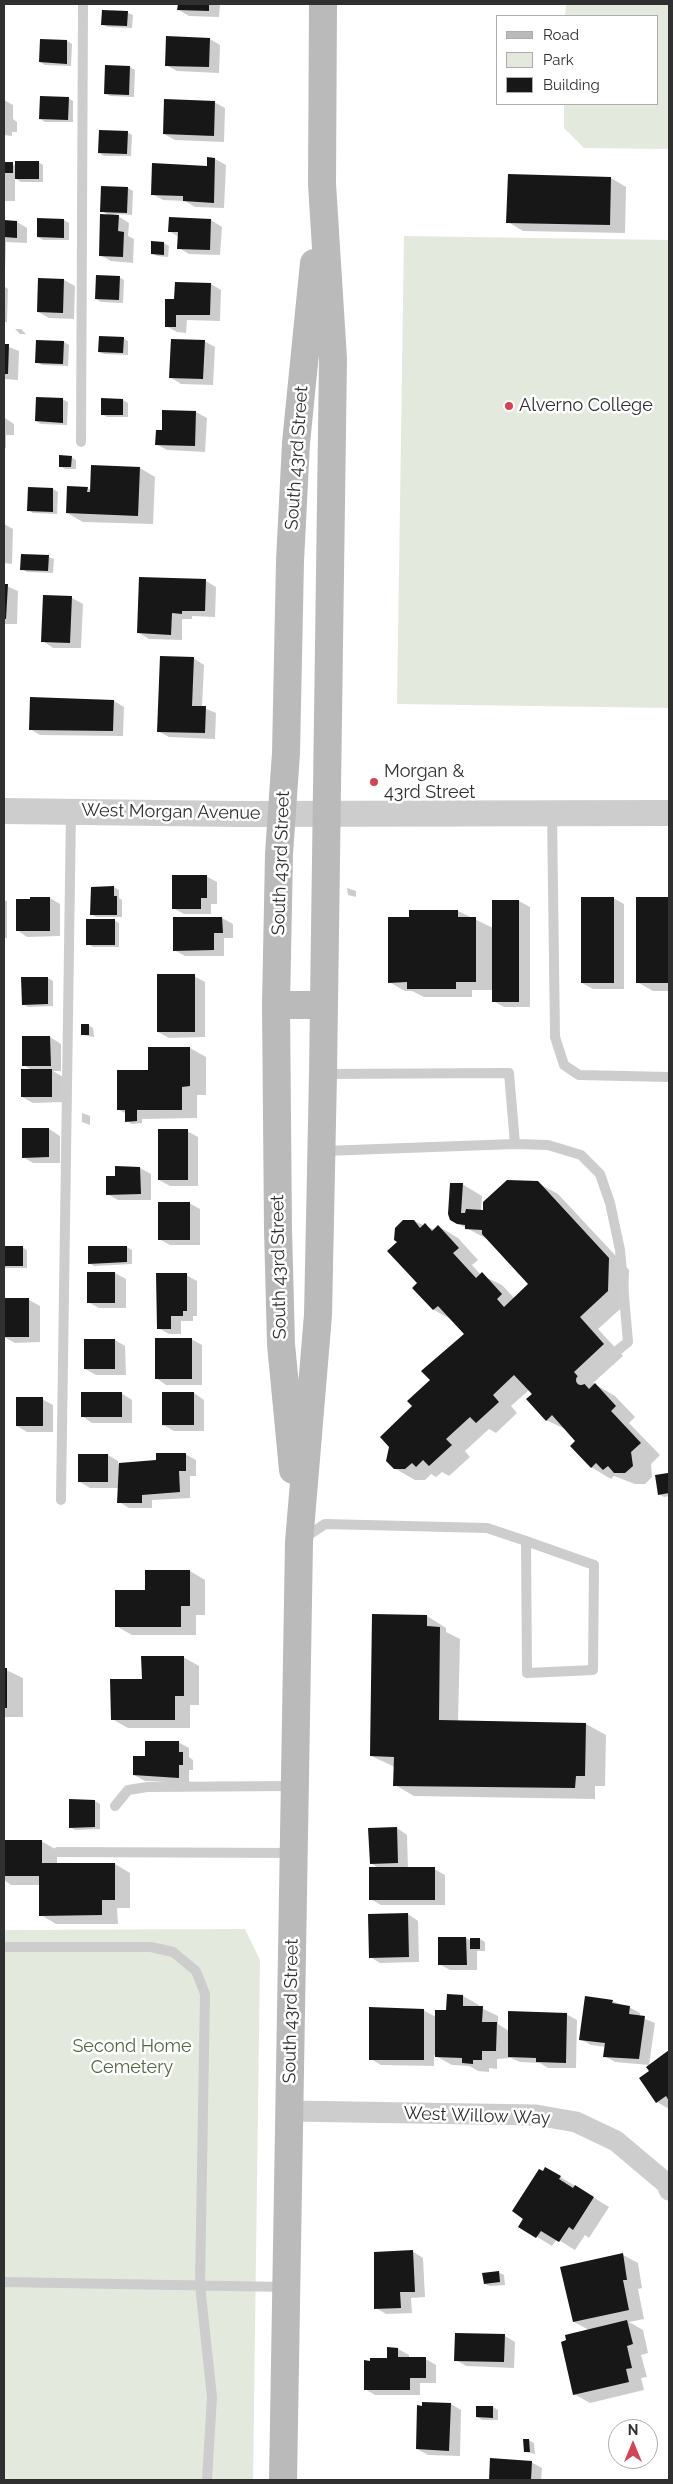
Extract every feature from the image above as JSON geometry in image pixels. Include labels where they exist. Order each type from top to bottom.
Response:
[{"type":"main road","name":"South 43rd Street","points":[[283,2480],[299,1542],[316,1343],[323,1074],[333,359],[322,184],[323,4]]},
{"type":"main road","name":"South 43rd Street","points":[[299,1542],[281,1344],[276,1005],[282,814],[286,753],[290,561],[296,442],[322,184]]},
{"type":"main road","points":[[276,1005],[324,1005]]},
{"type":"street","name":"West Morgan Avenue","points":[[4,811],[71,810],[282,814],[669,813]]},
{"type":"street","name":"West Willow Way","points":[[290,2111],[536,2114],[576,2122],[616,2141],[668,2185]]},
{"type":"lane","points":[[81,442],[83,4]]},
{"type":"lane","points":[[61,1500],[71,810]]},
{"type":"lane","points":[[552,813],[555,1037],[564,1065],[579,1075],[669,1077]]},
{"type":"lane","points":[[323,1074],[509,1073],[516,1144]]},
{"type":"lane","points":[[321,1152],[516,1144],[548,1145],[580,1155],[600,1174],[610,1203],[620,1250],[628,1342],[581,1380]]},
{"type":"lane","points":[[299,1542],[325,1524],[487,1528],[526,1541],[594,1565],[593,1670],[527,1672],[526,1541]]},
{"type":"lane","points":[[114,1806],[128,1790],[147,1788],[295,1786]]},
{"type":"lane","points":[[58,1852],[294,1853]]},
{"type":"lane","points":[[4,1947],[151,1947],[173,1952],[196,1971],[205,1994],[206,2022],[202,2061],[200,2285],[212,2397],[208,2480]]},
{"type":"lane","points":[[4,2282],[286,2287]]},
{"type":"green space","points":[[566,4],[669,4],[669,149],[584,148],[564,128],[564,105],[658,105],[658,15],[565,15]]},
{"type":"green space","points":[[404,236],[669,240],[669,708],[397,704]]},
{"type":"green space","name":"Second Home Cemetery","points":[[245,1929],[260,1960],[253,2480],[4,2480],[4,1930]]},
{"type":"building","points":[[178,4],[209,4],[209,11],[177,10]]},
{"type":"building","points":[[102,10],[128,11],[127,26],[101,25]]},
{"type":"building","points":[[166,36],[210,38],[209,67],[165,66]]},
{"type":"building","points":[[40,39],[67,40],[67,64],[39,62]]},
{"type":"building","points":[[105,65],[130,66],[129,95],[104,94]]},
{"type":"building","points":[[40,96],[69,97],[68,120],[39,119]]},
{"type":"building","points":[[164,99],[215,101],[214,136],[163,134]]},
{"type":"building","points":[[99,130],[128,131],[127,154],[98,153]]},
{"type":"building","points":[[207,157],[215,158],[214,203],[183,201],[183,196],[151,195],[152,163],[207,166]]},
{"type":"building","points":[[15,161],[39,161],[39,179],[15,179]]},
{"type":"building","points":[[4,162],[13,162],[13,173],[4,173]]},
{"type":"building","points":[[508,174],[611,177],[610,225],[506,223]]},
{"type":"building","points":[[101,186],[128,187],[127,213],[100,212]]},
{"type":"building","points":[[100,214],[119,215],[118,231],[124,232],[123,257],[99,256]]},
{"type":"building","points":[[169,217],[211,219],[210,250],[177,249],[178,232],[168,232]]},
{"type":"building","points":[[37,218],[64,219],[64,238],[37,237]]},
{"type":"building","points":[[4,220],[17,221],[17,238],[4,237]]},
{"type":"building","points":[[151,241],[164,242],[164,255],[151,254]]},
{"type":"building","points":[[96,275],[120,276],[119,300],[95,299]]},
{"type":"building","points":[[38,278],[64,279],[63,313],[37,312]]},
{"type":"building","points":[[175,282],[211,283],[210,315],[176,315],[176,327],[165,327],[165,299],[174,299]]},
{"type":"building","points":[[99,336],[124,337],[123,353],[98,352]]},
{"type":"building","points":[[171,339],[205,340],[203,379],[169,378]]},
{"type":"building","points":[[36,340],[64,341],[63,364],[35,363]]},
{"type":"building","points":[[4,344],[9,344],[8,374],[4,374]]},
{"type":"building","points":[[36,397],[63,398],[63,423],[35,421]]},
{"type":"building","points":[[101,398],[123,399],[123,415],[101,415]]},
{"type":"building","points":[[162,410],[196,411],[195,446],[155,445],[156,430],[162,430]]},
{"type":"building","points":[[59,455],[72,456],[71,467],[59,467]]},
{"type":"building","points":[[91,465],[140,467],[138,516],[66,513],[67,486],[88,487],[87,492],[90,492]]},
{"type":"building","points":[[28,487],[53,488],[53,512],[27,511]]},
{"type":"building","points":[[21,554],[49,555],[48,571],[20,570]]},
{"type":"building","points":[[139,577],[206,579],[205,611],[182,611],[182,614],[172,613],[171,635],[137,633]]},
{"type":"building","points":[[4,584],[8,584],[6,619],[4,619]]},
{"type":"building","points":[[43,595],[72,596],[70,643],[41,642]]},
{"type":"building","points":[[160,656],[194,657],[192,706],[206,706],[205,733],[157,732]]},
{"type":"building","points":[[30,697],[114,700],[113,731],[29,730]]},
{"type":"building","points":[[172,875],[207,875],[207,898],[201,898],[201,909],[172,909]]},
{"type":"building","points":[[114,886],[114,896],[117,896],[117,915],[90,915],[91,887]]},
{"type":"building","points":[[30,897],[50,897],[50,931],[16,931],[16,899],[30,899]]},
{"type":"building","points":[[581,897],[614,897],[614,983],[581,983]]},
{"type":"building","points":[[636,897],[669,897],[669,983],[636,983]]},
{"type":"building","points":[[492,900],[519,900],[519,1002],[492,1002]]},
{"type":"building","points":[[409,910],[458,910],[458,917],[476,917],[476,982],[456,982],[456,989],[407,989],[407,982],[388,983],[388,917],[409,917]]},
{"type":"building","points":[[173,917],[222,917],[223,933],[214,933],[214,950],[173,951]]},
{"type":"building","points":[[86,919],[115,919],[115,945],[86,945]]},
{"type":"building","points":[[157,974],[195,974],[195,1032],[157,1032]]},
{"type":"building","points":[[21,977],[48,977],[48,1004],[22,1005]]},
{"type":"building","points":[[81,1024],[89,1024],[89,1035],[81,1035]]},
{"type":"building","points":[[22,1036],[50,1036],[51,1066],[22,1066]]},
{"type":"building","points":[[148,1047],[190,1047],[190,1086],[182,1087],[182,1110],[137,1110],[137,1121],[125,1122],[125,1110],[117,1110],[117,1070],[148,1070]]},
{"type":"building","points":[[21,1069],[52,1069],[52,1097],[21,1097]]},
{"type":"building","points":[[22,1128],[49,1128],[49,1157],[22,1158]]},
{"type":"building","points":[[158,1129],[188,1129],[188,1180],[158,1180]]},
{"type":"building","points":[[115,1166],[140,1167],[141,1194],[106,1195],[106,1176],[115,1176]]},
{"type":"building","points":[[507,1180],[538,1181],[609,1258],[608,1291],[580,1317],[604,1344],[574,1372],[589,1389],[595,1383],[616,1406],[611,1411],[641,1443],[631,1452],[633,1466],[625,1473],[614,1473],[608,1466],[603,1470],[596,1463],[591,1468],[570,1446],[575,1441],[552,1415],[546,1421],[526,1399],[532,1394],[514,1375],[493,1395],[499,1402],[476,1423],[470,1417],[446,1439],[452,1445],[429,1466],[423,1460],[416,1467],[412,1463],[405,1469],[394,1469],[386,1461],[389,1447],[380,1437],[412,1406],[407,1401],[430,1380],[421,1371],[464,1334],[438,1306],[433,1310],[412,1288],[417,1283],[387,1251],[397,1242],[394,1240],[395,1228],[403,1220],[414,1220],[420,1228],[425,1223],[432,1231],[438,1225],[459,1248],[453,1253],[476,1278],[482,1272],[502,1294],[497,1299],[504,1307],[528,1284],[482,1234],[482,1230],[465,1229],[465,1225],[457,1224],[450,1220],[448,1214],[450,1183],[463,1183],[461,1213],[465,1213],[466,1209],[483,1210],[483,1202]]},
{"type":"building","points":[[158,1202],[190,1202],[190,1240],[158,1240]]},
{"type":"building","points":[[4,1246],[23,1246],[23,1266],[4,1266]]},
{"type":"building","points":[[88,1246],[127,1246],[127,1262],[88,1264]]},
{"type":"building","points":[[87,1272],[115,1272],[115,1303],[87,1303]]},
{"type":"building","points":[[156,1273],[187,1273],[187,1311],[183,1311],[183,1316],[171,1316],[171,1329],[157,1329]]},
{"type":"building","points":[[4,1298],[29,1298],[29,1337],[4,1337]]},
{"type":"building","points":[[155,1338],[192,1338],[192,1379],[155,1379]]},
{"type":"building","points":[[84,1339],[115,1339],[115,1369],[84,1369]]},
{"type":"building","points":[[81,1392],[122,1392],[122,1417],[81,1417]]},
{"type":"building","points":[[162,1392],[194,1392],[194,1425],[162,1425]]},
{"type":"building","points":[[16,1397],[43,1397],[43,1426],[16,1426]]},
{"type":"building","points":[[156,1453],[186,1453],[186,1471],[179,1471],[180,1492],[142,1495],[142,1503],[117,1503],[119,1463],[156,1460]]},
{"type":"building","points":[[78,1454],[108,1454],[108,1482],[78,1482]]},
{"type":"building","points":[[668,1473],[669,1493],[658,1495],[655,1475]]},
{"type":"building","points":[[145,1570],[190,1570],[190,1606],[181,1606],[181,1627],[115,1627],[115,1590],[145,1590]]},
{"type":"building","points":[[372,1614],[427,1615],[427,1626],[440,1627],[439,1720],[586,1723],[585,1776],[576,1776],[575,1788],[393,1786],[394,1757],[370,1756]]},
{"type":"building","points":[[141,1656],[184,1656],[184,1696],[175,1696],[175,1720],[111,1720],[110,1679],[142,1679]]},
{"type":"building","points":[[4,1668],[7,1668],[7,1708],[4,1708]]},
{"type":"building","points":[[145,1741],[179,1741],[179,1752],[183,1752],[183,1765],[179,1765],[179,1778],[133,1775],[133,1756],[145,1756]]},
{"type":"building","points":[[69,1799],[95,1800],[95,1827],[69,1828]]},
{"type":"building","points":[[397,1827],[398,1863],[370,1864],[368,1828]]},
{"type":"building","points":[[4,1840],[42,1840],[42,1863],[115,1863],[115,1900],[102,1900],[102,1915],[39,1916],[39,1876],[4,1876]]},
{"type":"building","points":[[369,1867],[435,1867],[435,1900],[369,1900]]},
{"type":"building","points":[[408,1913],[409,1957],[369,1958],[368,1914]]},
{"type":"building","points":[[438,1937],[466,1937],[467,1965],[438,1965]]},
{"type":"building","points":[[470,1938],[480,1938],[480,1949],[470,1949]]},
{"type":"building","points":[[447,1994],[463,1995],[463,2006],[483,2006],[482,2022],[497,2022],[496,2051],[482,2051],[482,2060],[473,2060],[473,2064],[462,2063],[462,2058],[435,2057],[435,2010],[446,2010]]},
{"type":"building","points":[[585,1996],[613,2000],[612,2003],[630,2006],[629,2014],[645,2016],[639,2059],[603,2057],[605,2043],[579,2040]]},
{"type":"building","points":[[369,2007],[424,2009],[424,2060],[369,2060]]},
{"type":"building","points":[[508,2011],[567,2013],[566,2063],[536,2062],[536,2058],[508,2057]]},
{"type":"building","points":[[669,2050],[669,2101],[666,2096],[656,2103],[639,2078],[649,2071],[646,2067]]},
{"type":"building","points":[[545,2167],[561,2176],[559,2179],[573,2188],[575,2185],[594,2197],[573,2230],[569,2227],[559,2242],[541,2231],[536,2238],[518,2227],[523,2219],[512,2211],[539,2169],[543,2171]]},
{"type":"building","points":[[413,2250],[415,2292],[400,2292],[401,2308],[374,2309],[374,2252]]},
{"type":"building","points":[[623,2253],[627,2280],[623,2280],[629,2310],[573,2322],[560,2267]]},
{"type":"building","points":[[499,2271],[500,2282],[484,2284],[482,2273]]},
{"type":"building","points":[[627,2320],[633,2344],[627,2346],[632,2368],[626,2369],[629,2382],[573,2395],[561,2342],[566,2340],[565,2335]]},
{"type":"building","points":[[455,2333],[505,2334],[504,2362],[454,2361]]},
{"type":"building","points":[[387,2347],[398,2348],[398,2357],[426,2357],[426,2378],[410,2378],[410,2390],[364,2390],[364,2360],[370,2361],[370,2358],[387,2358]]},
{"type":"building","points":[[422,2402],[451,2403],[449,2451],[416,2449],[417,2405],[422,2406]]},
{"type":"building","points":[[476,2406],[493,2406],[493,2418],[476,2417]]},
{"type":"building","points":[[523,2439],[529,2439],[530,2452],[524,2452]]},
{"type":"building","points":[[490,2458],[532,2461],[531,2480],[489,2480]]},
{"type":"place","name":"Alverno College","points":[[509,406]]},
{"type":"place","name":"Morgan & 43rd Street","points":[[374,782]]}]
